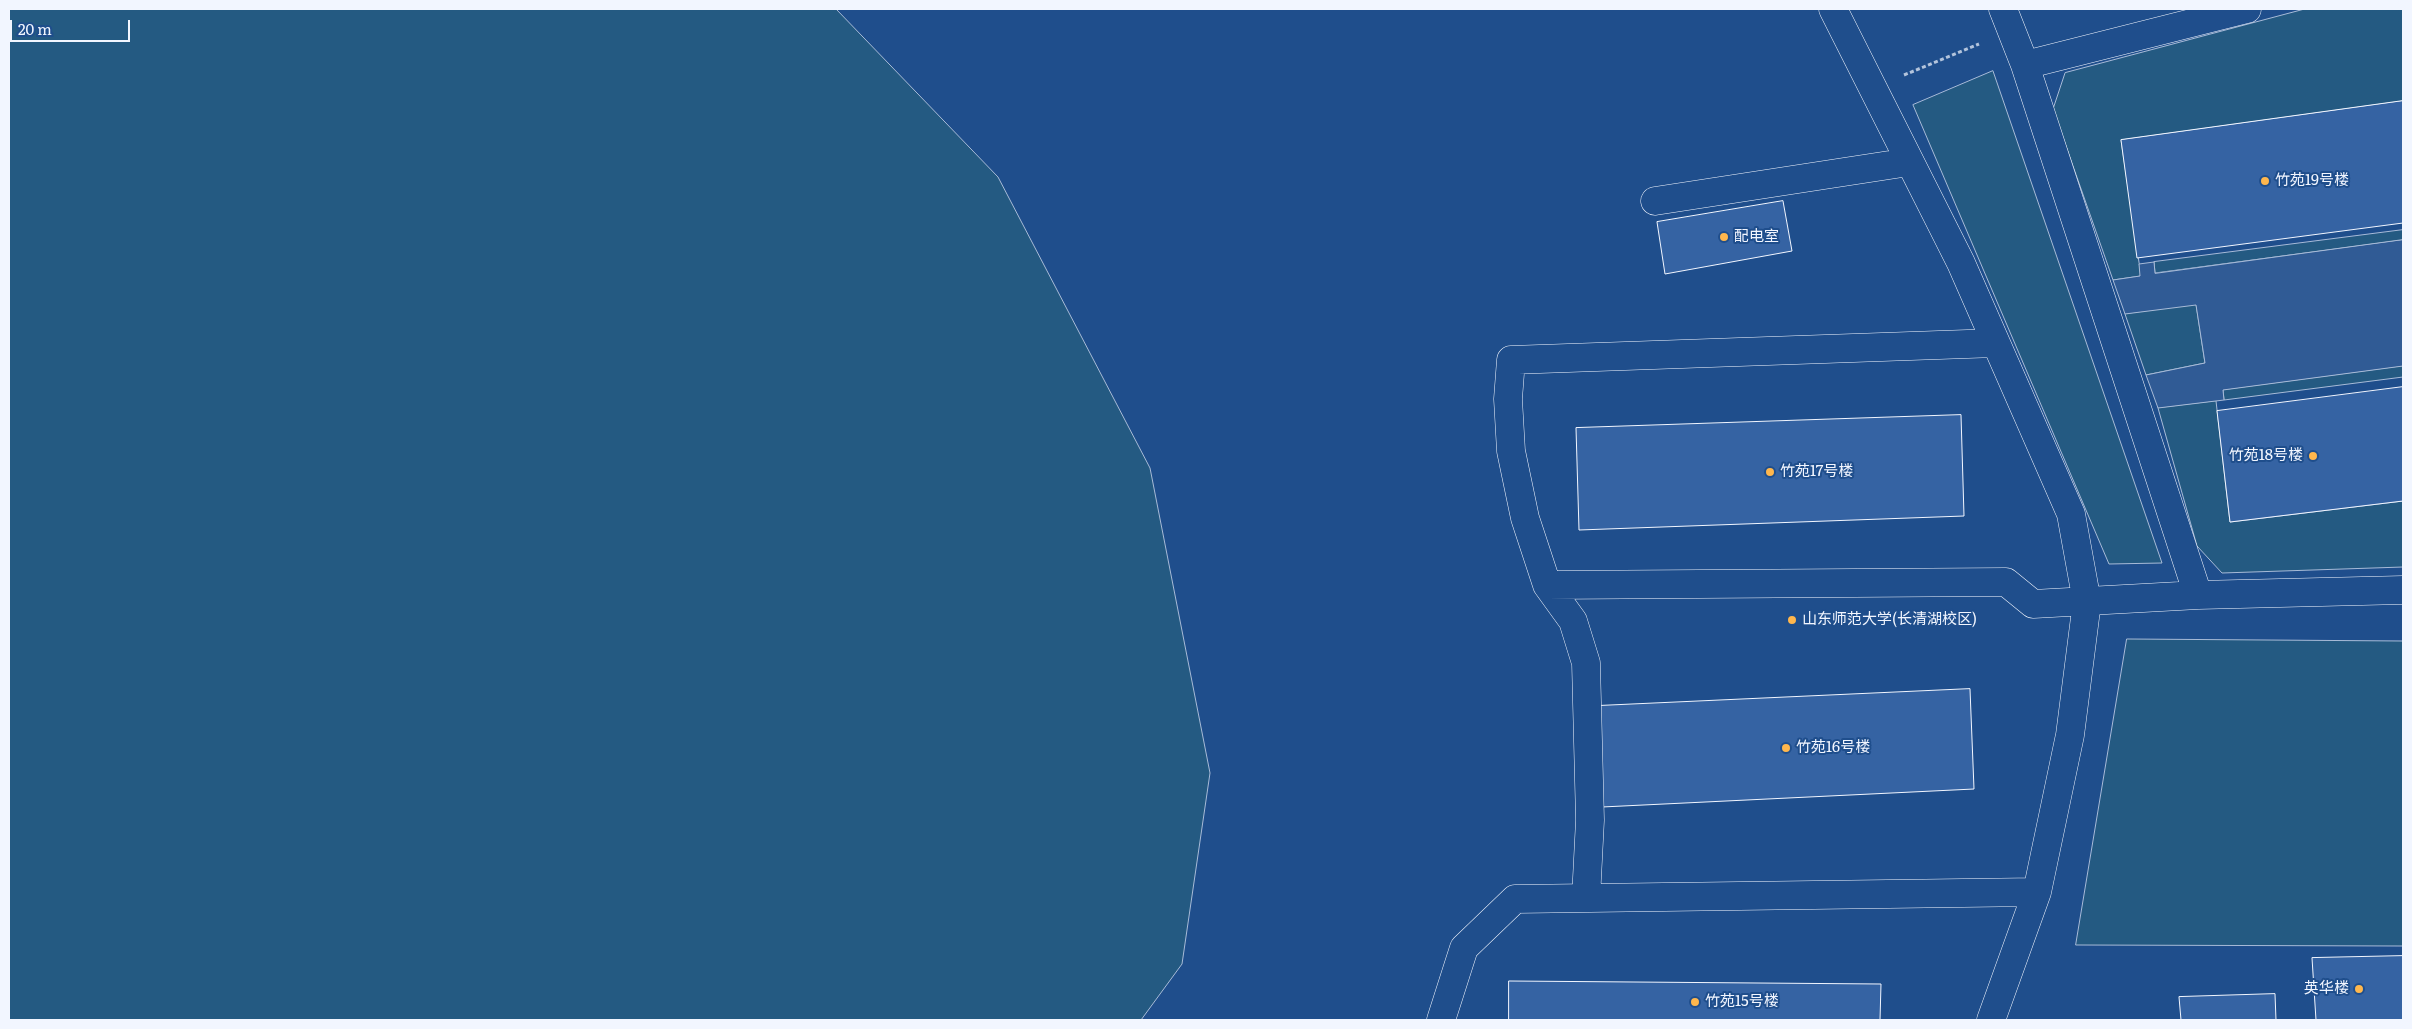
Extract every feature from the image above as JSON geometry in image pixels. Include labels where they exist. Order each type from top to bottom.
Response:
[{"type":"street","points":[[1833,9],[1961,263],[2071,514],[2087,602],[2070,736],[2037,892],[1991,1020]]},
{"type":"street","points":[[2025,65],[2248,9]]},
{"type":"street","points":[[2007,19],[2025,65],[2198,596]]},
{"type":"street","points":[[1656,201],[1909,162]]},
{"type":"street","points":[[1586,898],[1590,820],[1586,663],[1573,622],[1547,585],[1525,518],[1511,451],[1508,399],[1511,360],[1996,343]]},
{"type":"street","points":[[1547,585],[2006,582],[2033,604],[2198,596],[2403,590]]},
{"type":"street","points":[[1441,1020],[1464,948],[1514,899],[2037,892]]},
{"type":"path","points":[[1872,88],[2007,19]]},
{"type":"shaded area","points":[[9,9],[836,9],[998,177],[1150,468],[1210,773],[1182,964],[1141,1020],[9,1020]]},
{"type":"shaded area","points":[[2305,9],[2403,9],[2403,101],[2121,140],[2141,276],[2113,280],[2053,109],[2065,73]]},
{"type":"shaded area","points":[[1993,71],[2162,563],[2109,564],[1913,105]]},
{"type":"shaded area","points":[[2403,230],[2403,240],[2155,273],[2154,262]]},
{"type":"shaded area","points":[[2403,240],[2403,366],[2223,390],[2224,400],[2158,408],[2146,375],[2205,363],[2196,305],[2125,314],[2113,280],[2140,276],[2139,264],[2154,262],[2155,273]]},
{"type":"shaded area","points":[[2196,304],[2205,363],[2146,375],[2125,314]]},
{"type":"shaded area","points":[[2403,366],[2403,377],[2224,400],[2223,390]]},
{"type":"shaded area","points":[[2216,401],[2230,522],[2403,501],[2403,567],[2222,573],[2197,546],[2158,408]]},
{"type":"shaded area","points":[[2127,639],[2403,641],[2403,946],[2076,945]]},
{"type":"building","name":"竹苑19号楼","points":[[2403,101],[2403,223],[2137,258],[2121,140]]},
{"type":"building","name":"配电室","points":[[1783,201],[1792,251],[1665,274],[1657,222]]},
{"type":"building","name":"竹苑18号楼","points":[[2403,387],[2403,501],[2230,522],[2217,411]]},
{"type":"building","name":"竹苑17号楼","points":[[1961,415],[1964,516],[1579,530],[1576,428]]},
{"type":"building","name":"竹苑16号楼","points":[[1970,689],[1974,789],[1602,807],[1597,706]]},
{"type":"building","name":"英华楼","points":[[2403,956],[2403,1020],[2316,1020],[2312,958]]},
{"type":"building","name":"竹苑15号楼","points":[[1509,981],[1881,984],[1880,1020],[1509,1020]]},
{"type":"building","name":"英华楼","points":[[2275,994],[2276,1020],[2181,1020],[2179,997]]},
{"type":"place","name":"竹苑19号楼","points":[[2265,181]]},
{"type":"place","name":"配电室","points":[[1724,237]]},
{"type":"place","name":"竹苑18号楼","points":[[2313,456]]},
{"type":"place","name":"竹苑17号楼","points":[[1770,472]]},
{"type":"place","name":"山东师范大学(长清湖校区)","points":[[1792,620]]},
{"type":"place","name":"竹苑16号楼","points":[[1786,748]]},
{"type":"place","name":"英华楼","points":[[2359,989]]},
{"type":"place","name":"竹苑15号楼","points":[[1695,1002]]}]
